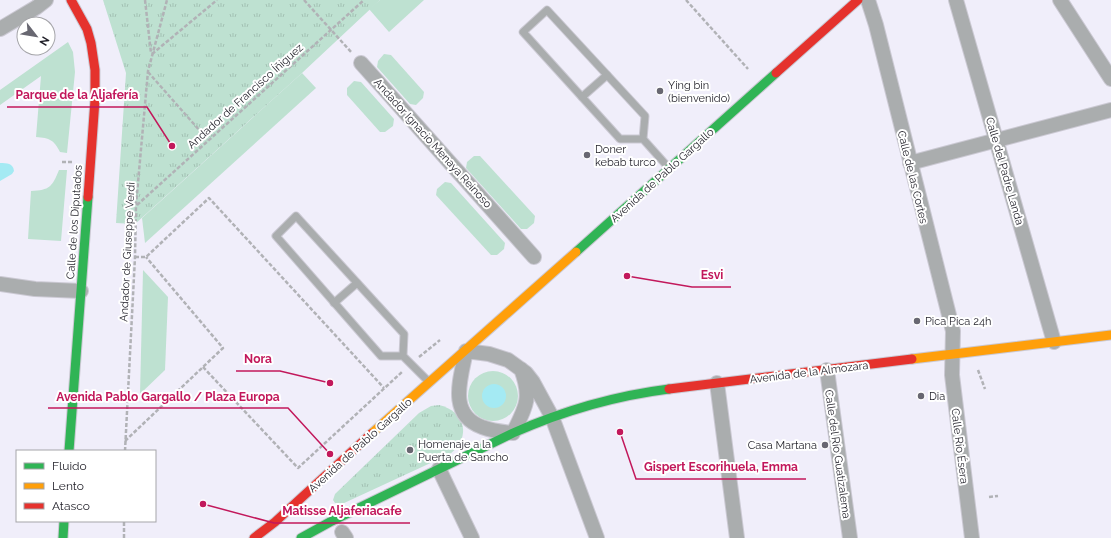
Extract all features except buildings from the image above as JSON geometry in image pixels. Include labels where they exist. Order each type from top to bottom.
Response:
[{"type":"street","points":[[0,29],[46,0]]},
{"type":"street","name":"Calle de los Diputados","points":[[70,450],[96,71],[92,41],[80,13],[71,0]]},
{"type":"street","name":"Avenida de Pablo Gargallo","points":[[254,538],[275,522],[561,264],[670,169],[858,0]]},
{"type":"street","name":"Calle de las Cortes","points":[[868,0],[876,26],[953,331],[951,354]]},
{"type":"street","name":"Calle del Padre Landa","points":[[956,0],[1054,342]]},
{"type":"street","points":[[1060,0],[1111,79]]},
{"type":"street","name":"Andador Ignacio Menaya Reinoso","points":[[361,63],[534,257]]},
{"type":"street","points":[[910,163],[1111,110]]},
{"type":"street","points":[[0,284],[81,291]]},
{"type":"street","name":"Avenida de la Almozara","points":[[301,538],[330,522],[513,433],[580,407],[621,397],[717,383],[1111,335]]},
{"type":"street","points":[[521,369],[527,390],[527,398],[524,410],[513,433],[482,427],[474,423],[462,411],[458,396],[466,351],[502,357],[514,363],[521,369],[529,376],[537,387],[552,417],[597,538]]},
{"type":"street","name":"Calle Río Ésera","points":[[951,354],[952,375],[972,538]]},
{"type":"street","name":"Calle del Río Guatizalema","points":[[827,370],[850,538]]},
{"type":"street","points":[[717,383],[737,538]]},
{"type":"street","points":[[438,469],[472,538]]},
{"type":"street","points":[[63,538],[64,522]]},
{"type":"lane","points":[[643,139],[620,139],[523,32],[547,10],[645,116],[643,139],[670,169]]},
{"type":"lane","points":[[582,98],[607,75]]},
{"type":"lane","points":[[403,356],[404,334],[296,216],[276,236],[381,356],[403,356],[429,383]]},
{"type":"lane","points":[[334,303],[357,283]]},
{"type":"path","points":[[145,0],[152,55]]},
{"type":"path","name":"Andador de Giuseppe Verdi","points":[[125,450],[135,257],[136,205],[148,72],[167,0]]},
{"type":"path","points":[[152,55],[217,0]]},
{"type":"path","points":[[304,0],[361,63]]},
{"type":"path","name":"Andador de Francisco Íñiguez","points":[[136,205],[364,0]]},
{"type":"path","points":[[686,0],[748,69]]},
{"type":"path","points":[[148,72],[208,140]]},
{"type":"path","points":[[62,162],[73,162]]},
{"type":"path","points":[[135,257],[146,257],[209,198],[384,388],[298,468],[203,367]]},
{"type":"path","points":[[125,441],[223,348],[146,257]]},
{"type":"path","points":[[978,370],[985,389]]},
{"type":"path","points":[[989,497],[998,496]]},
{"type":"path","points":[[124,522],[124,538]]},
{"type":"green space","points":[[103,0],[380,0],[302,73],[135,224],[116,223],[126,73]]},
{"type":"green space","points":[[380,0],[424,0],[389,32],[369,9]]},
{"type":"green space","points":[[68,42],[73,52],[75,72],[67,153],[60,152],[51,140],[36,137],[41,76],[0,105],[0,90],[48,56],[56,56],[56,50]]},
{"type":"green space","points":[[384,54],[391,55],[424,92],[423,98],[416,105],[410,104],[377,67],[378,61]]},
{"type":"green space","points":[[302,73],[316,88],[145,243],[142,218]]},
{"type":"green space","points":[[354,81],[361,82],[394,119],[393,126],[385,132],[380,132],[347,95],[347,88]]},
{"type":"green space","points":[[474,156],[480,156],[535,216],[534,223],[527,229],[521,229],[466,168],[467,162]]},
{"type":"green space","points":[[59,170],[67,170],[61,241],[28,239],[31,191],[42,190],[50,186]]},
{"type":"green space","points":[[445,182],[451,183],[505,243],[504,249],[497,255],[491,255],[436,195],[437,189]]},
{"type":"green space","points":[[143,270],[168,297],[165,370],[140,394]]},
{"type":"green space","points":[[488,371],[498,371],[511,378],[518,391],[518,401],[511,414],[498,421],[488,421],[479,417],[472,410],[468,401],[468,391],[472,382],[479,375]]},
{"type":"green space","points":[[439,405],[448,408],[455,413],[460,419],[462,425],[463,433],[461,440],[450,454],[342,504],[335,503],[333,500],[335,494],[419,413],[431,406]]},
{"type":"water","points":[[0,163],[7,163],[11,165],[14,171],[12,174],[0,181]]},
{"type":"water","points":[[494,384],[502,388],[506,396],[502,404],[494,408],[486,404],[482,396],[486,388]]},
{"type":"traffic: fast","points":[[576,252],[776,73]]},
{"type":"traffic: fast","points":[[69,450],[88,197]]},
{"type":"traffic: fast","points":[[301,538],[330,522],[513,433],[551,417],[609,400],[669,389]]},
{"type":"traffic: fast","points":[[63,538],[64,522]]},
{"type":"traffic: slow","points":[[371,434],[576,252]]},
{"type":"traffic: slow","points":[[912,359],[1111,335]]},
{"type":"traffic: jam","points":[[71,0],[87,29],[91,43],[95,70],[95,100],[88,197]]},
{"type":"traffic: jam","points":[[776,73],[858,0]]},
{"type":"traffic: jam","points":[[669,389],[912,359]]},
{"type":"traffic: jam","points":[[254,538],[275,522],[371,434]]},
{"type":"place","name":"Ying bin (bienvenido)","points":[[660,91]]},
{"type":"place","name":"Parque de la Aljafería","points":[[172,146]]},
{"type":"place","name":"Doner kebab turco","points":[[587,155]]},
{"type":"place","name":"Esvi","points":[[627,276]]},
{"type":"place","name":"Pica Pica 24h","points":[[917,321]]},
{"type":"place","name":"Nora","points":[[330,383]]},
{"type":"place","name":"Dia","points":[[921,396]]},
{"type":"place","name":"Gispert Escorihuela, Emma","points":[[620,432]]},
{"type":"place","name":"Casa Martana","points":[[825,445]]},
{"type":"place","name":"Homenaje a la Puerta de Sancho","points":[[410,450]]},
{"type":"place","name":"Avenida Pablo Gargallo / Plaza Europa","points":[[330,454]]},
{"type":"place","name":"Matisse Aljaferiacafe","points":[[203,504]]}]
